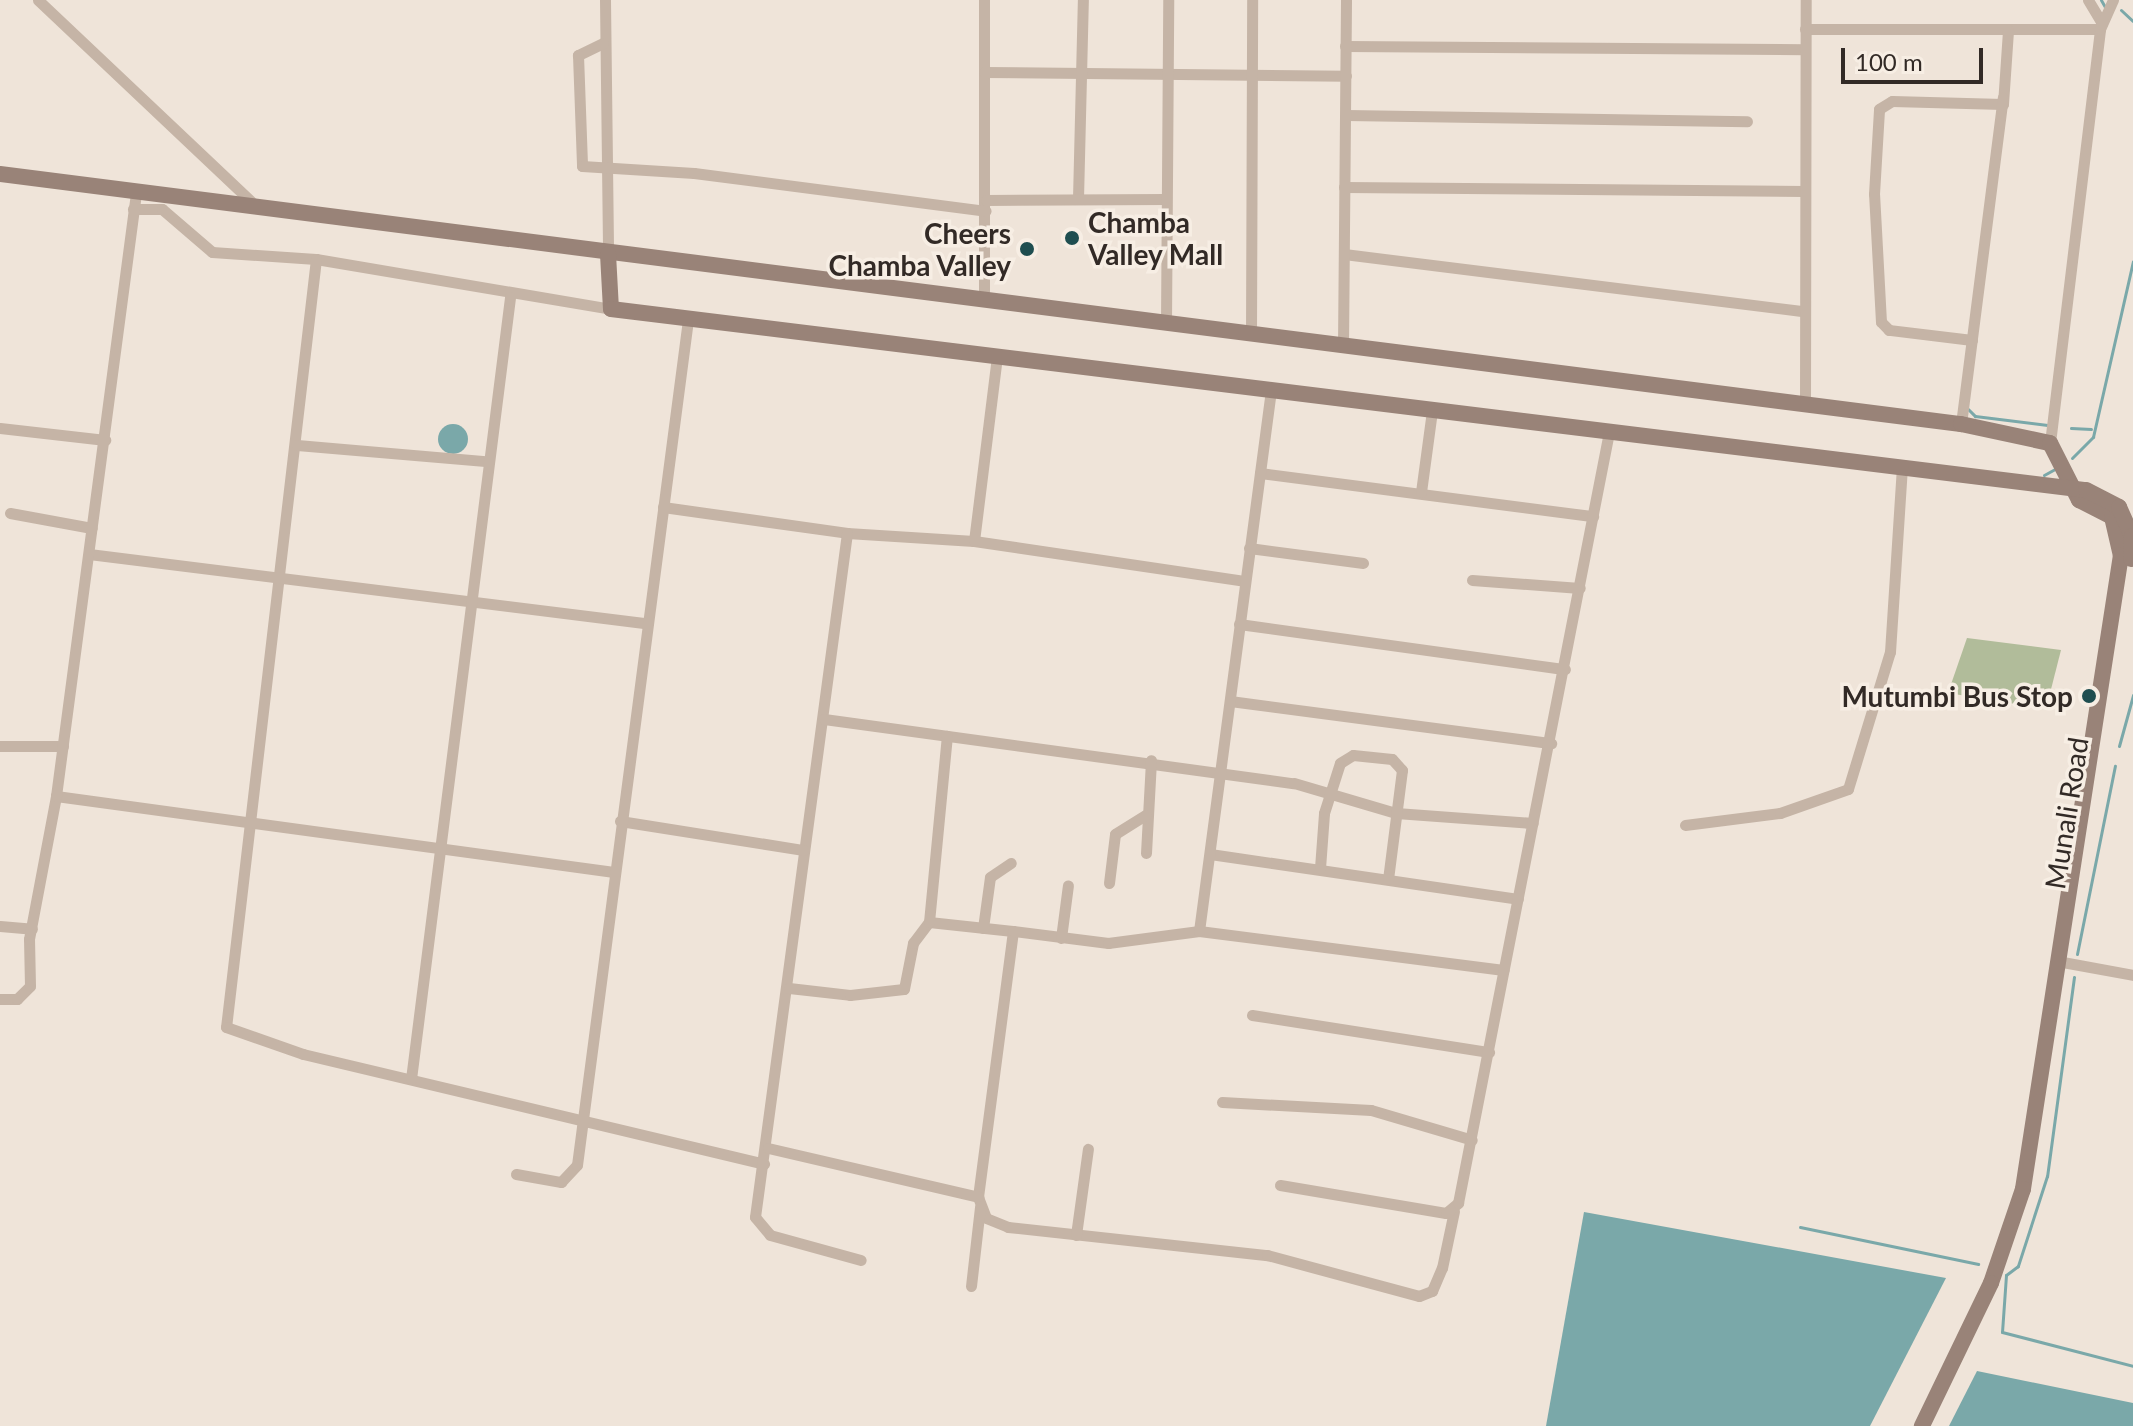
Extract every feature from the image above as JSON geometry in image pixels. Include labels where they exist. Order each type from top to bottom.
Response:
[{"type":"main road","points":[[0,174],[134,201],[257,207],[1961,424],[2050,443],[2072,487]]},
{"type":"main road","points":[[608,254],[611,309],[2072,487]]},
{"type":"main road","name":"Munali Road","points":[[1922,1426],[1991,1283],[2023,1189],[2131,558],[2126,508],[2072,487]]},
{"type":"main road","name":"Munali Road","points":[[2062,962],[2121,555],[2112,517],[2079,500],[2072,487]]},
{"type":"street","points":[[38,0],[257,207]]},
{"type":"street","points":[[605,0],[603,43],[608,254]]},
{"type":"street","points":[[984,0],[984,301]]},
{"type":"street","points":[[1078,199],[1083,0]]},
{"type":"street","points":[[1166,324],[1168,0]]},
{"type":"street","points":[[1251,335],[1252,0]]},
{"type":"street","points":[[1343,346],[1346,0]]},
{"type":"street","points":[[1805,404],[1803,191],[1806,0]]},
{"type":"street","points":[[2088,0],[2101,26]]},
{"type":"street","points":[[2050,443],[2101,26],[2113,0]]},
{"type":"street","points":[[1805,29],[2010,30],[2101,26]]},
{"type":"street","points":[[1961,424],[2010,30]]},
{"type":"street","points":[[603,43],[578,55],[578,162],[607,168],[986,205],[1078,199],[1166,199]]},
{"type":"street","points":[[1345,46],[1805,49]]},
{"type":"street","points":[[984,72],[1346,76]]},
{"type":"street","points":[[1972,340],[1889,330],[1881,322],[1874,194],[1879,109],[1892,101],[2003,104]]},
{"type":"street","points":[[1346,115],[1747,121]]},
{"type":"street","points":[[1344,187],[1803,191]]},
{"type":"street","points":[[0,999],[17,999],[30,986],[32,929],[56,796],[134,201],[162,209],[212,252],[316,259],[510,297],[611,309]]},
{"type":"street","points":[[1344,254],[1803,311]]},
{"type":"street","points":[[316,259],[297,445],[226,1027],[249,1039],[764,1164]]},
{"type":"street","points":[[411,1079],[485,461],[510,297]]},
{"type":"street","points":[[516,1174],[555,1182],[572,1176],[584,1118],[644,623],[688,320]]},
{"type":"street","points":[[974,541],[997,357]]},
{"type":"street","points":[[1199,931],[1271,390]]},
{"type":"street","points":[[1421,492],[1432,411]]},
{"type":"street","points":[[0,428],[105,440]]},
{"type":"street","points":[[768,1148],[979,1202],[1008,1227],[1267,1255],[1419,1296],[1432,1291],[1442,1268],[1472,1140],[1609,432]]},
{"type":"street","points":[[297,445],[485,461]]},
{"type":"street","points":[[1685,825],[1818,804],[1852,783],[1890,652],[1902,468]]},
{"type":"street","points":[[1260,473],[1593,516]]},
{"type":"street","points":[[663,507],[847,533],[974,541],[1244,581]]},
{"type":"street","points":[[10,513],[92,528]]},
{"type":"street","points":[[847,533],[768,1148],[755,1217],[760,1229],[861,1260]]},
{"type":"street","points":[[1249,548],[1363,563]]},
{"type":"street","points":[[89,554],[468,605],[644,623]]},
{"type":"street","points":[[1472,580],[1580,588]]},
{"type":"street","points":[[1239,624],[1565,669]]},
{"type":"street","points":[[1230,701],[1551,743]]},
{"type":"street","points":[[824,719],[1151,760],[1219,774],[1294,783],[1327,798],[1396,813],[1533,823]]},
{"type":"street","points":[[789,988],[850,995],[904,989],[913,943],[929,922],[947,736]]},
{"type":"street","points":[[0,746],[63,746]]},
{"type":"street","points":[[1320,868],[1327,798],[1346,757],[1392,759],[1402,770],[1388,879]]},
{"type":"street","points":[[1146,853],[1151,760]]},
{"type":"street","points":[[56,796],[614,872]]},
{"type":"street","points":[[1109,883],[1115,834],[1146,815]]},
{"type":"street","points":[[620,821],[804,850]]},
{"type":"street","points":[[1210,854],[1518,899]]},
{"type":"street","points":[[983,928],[990,877],[1011,863]]},
{"type":"street","points":[[1061,938],[1068,885]]},
{"type":"street","points":[[929,922],[1108,943],[1199,931],[1504,970]]},
{"type":"street","points":[[0,926],[32,929]]},
{"type":"street","points":[[971,1286],[1013,931]]},
{"type":"street","points":[[2062,962],[2133,975]]},
{"type":"street","points":[[1252,1015],[1489,1052]]},
{"type":"street","points":[[1222,1102],[1371,1110],[1472,1140]]},
{"type":"street","points":[[1076,1235],[1088,1149]]},
{"type":"street","points":[[1280,1185],[1454,1211]]},
{"type":"green space","points":[[1967,638],[2061,650],[2046,709],[1948,693]]},
{"type":"water","points":[[453,424],[459,425],[467,433],[467,445],[459,453],[453,454],[447,453],[439,445],[438,439],[439,433],[447,425]]},
{"type":"water","points":[[1584,1212],[1946,1278],[1870,1426],[1546,1426]]},
{"type":"water","points":[[1977,1371],[2133,1403],[2133,1426],[1949,1426]]},
{"type":"waterway","points":[[2101,0],[2105,7]]},
{"type":"waterway","points":[[2121,10],[2133,21]]},
{"type":"waterway","points":[[2072,458],[2093,437],[2133,261]]},
{"type":"waterway","points":[[1968,409],[1975,416],[2047,425]]},
{"type":"waterway","points":[[2071,428],[2091,429]]},
{"type":"waterway","points":[[2044,475],[2055,469]]},
{"type":"waterway","points":[[2119,746],[2133,695]]},
{"type":"waterway","points":[[2077,954],[2115,766]]},
{"type":"waterway","points":[[2074,977],[2047,1176],[2018,1266],[2006,1275],[2002,1332],[2133,1366]]},
{"type":"waterway","points":[[1800,1227],[1978,1264]]},
{"type":"place","name":"Chamba Valley Mall","points":[[1072,238]]},
{"type":"place","name":"Cheers Chamba Valley","points":[[1027,249]]},
{"type":"place","name":"Mutumbi Bus Stop","points":[[2089,696]]}]
